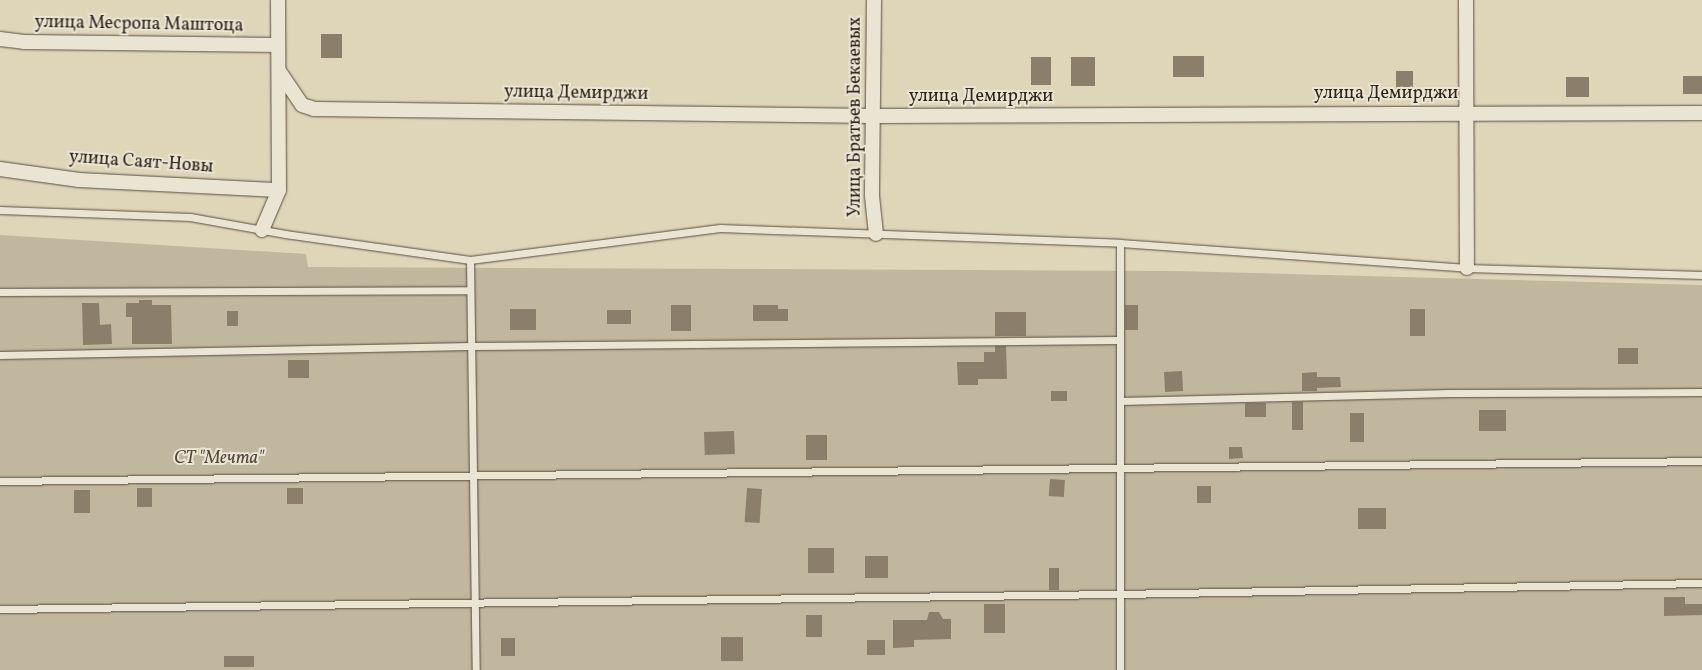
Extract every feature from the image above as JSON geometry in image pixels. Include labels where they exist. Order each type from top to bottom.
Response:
[{"type":"street","points":[[262,230],[279,190],[278,0]]},
{"type":"street","name":"Улица Братьев Бекаевых","points":[[874,0],[872,196],[876,234]]},
{"type":"street","points":[[1466,0],[1468,268]]},
{"type":"street","name":"улица Месропа Маштоца","points":[[0,39],[24,42],[278,45]]},
{"type":"street","name":"улица Демирджи","points":[[278,71],[302,105],[314,110],[874,116],[1466,112],[1702,113]]},
{"type":"street","name":"улица Саят-Новы","points":[[0,169],[79,180],[279,190]]},
{"type":"lane","points":[[0,210],[190,217],[262,230],[470,260],[720,228],[1120,243],[1468,268],[1702,275]]},
{"type":"lane","points":[[1120,243],[1120,670]]},
{"type":"lane","points":[[470,260],[476,670]]},
{"type":"lane","points":[[0,292],[470,290]]},
{"type":"lane","points":[[0,355],[471,346],[1120,340]]},
{"type":"lane","points":[[1120,401],[1450,393],[1702,392]]},
{"type":"lane","points":[[0,481],[1119,466],[1702,461]]},
{"type":"lane","points":[[0,609],[1119,594],[1702,583]]},
{"type":"green space","name":"СТ \"Мечта\"","points":[[0,235],[306,254],[308,267],[1178,271],[1702,285],[1702,670],[0,670]]},
{"type":"building","points":[[321,34],[342,34],[342,58],[321,58]]},
{"type":"building","points":[[1173,56],[1204,56],[1204,77],[1173,77]]},
{"type":"building","points":[[1031,57],[1051,57],[1051,85],[1031,85]]},
{"type":"building","points":[[1071,57],[1095,57],[1095,86],[1071,86]]},
{"type":"building","points":[[1396,71],[1413,71],[1413,92],[1396,92]]},
{"type":"building","points":[[1683,76],[1702,76],[1702,94],[1683,94]]},
{"type":"building","points":[[1566,77],[1589,77],[1589,97],[1566,97]]},
{"type":"building","points":[[139,300],[152,300],[152,305],[171,305],[172,344],[132,344],[132,317],[126,317],[126,303],[139,303]]},
{"type":"building","points":[[82,303],[99,303],[100,325],[111,324],[112,344],[83,345]]},
{"type":"building","points":[[671,305],[691,305],[691,331],[671,331]]},
{"type":"building","points":[[753,305],[778,305],[778,309],[788,309],[788,321],[753,321]]},
{"type":"building","points":[[1125,305],[1138,305],[1138,330],[1125,330]]},
{"type":"building","points":[[510,309],[536,309],[536,330],[510,330]]},
{"type":"building","points":[[1410,309],[1425,309],[1425,336],[1410,336]]},
{"type":"building","points":[[607,310],[631,310],[631,324],[607,324]]},
{"type":"building","points":[[227,311],[238,311],[238,326],[227,326]]},
{"type":"building","points":[[995,312],[1026,312],[1026,336],[995,336]]},
{"type":"building","points":[[995,346],[1006,346],[1007,379],[978,379],[978,385],[958,385],[957,362],[984,362],[984,352],[995,352]]},
{"type":"building","points":[[1618,348],[1638,348],[1638,364],[1618,364]]},
{"type":"building","points":[[288,360],[309,360],[309,378],[288,378]]},
{"type":"building","points":[[1182,371],[1183,391],[1165,392],[1164,372]]},
{"type":"building","points":[[1317,372],[1317,377],[1340,377],[1341,387],[1317,388],[1317,391],[1302,391],[1302,373]]},
{"type":"building","points":[[1051,391],[1067,391],[1067,401],[1051,401]]},
{"type":"building","points":[[1292,402],[1303,402],[1303,430],[1292,430]]},
{"type":"building","points":[[1245,403],[1266,403],[1266,417],[1245,417]]},
{"type":"building","points":[[1479,410],[1506,410],[1506,431],[1479,431]]},
{"type":"building","points":[[1350,413],[1364,413],[1364,442],[1350,442]]},
{"type":"building","points":[[734,431],[735,454],[705,455],[704,432]]},
{"type":"building","points":[[806,435],[827,435],[827,460],[806,460]]},
{"type":"building","points":[[1229,447],[1242,447],[1243,458],[1229,459]]},
{"type":"building","points":[[1050,479],[1065,480],[1064,497],[1049,496]]},
{"type":"building","points":[[1197,486],[1211,486],[1211,503],[1197,503]]},
{"type":"building","points":[[137,488],[152,488],[152,507],[137,507]]},
{"type":"building","points":[[287,488],[303,488],[303,504],[287,504]]},
{"type":"building","points":[[747,488],[762,489],[760,523],[745,522]]},
{"type":"building","points":[[74,490],[90,490],[90,513],[74,513]]},
{"type":"building","points":[[1358,508],[1386,508],[1386,529],[1358,529]]},
{"type":"building","points":[[808,548],[834,548],[834,573],[808,573]]},
{"type":"building","points":[[865,556],[888,556],[888,578],[865,578]]},
{"type":"building","points":[[1049,568],[1059,568],[1059,590],[1049,590]]},
{"type":"building","points":[[1664,597],[1685,597],[1685,604],[1702,604],[1702,615],[1664,616]]},
{"type":"building","points":[[984,604],[1005,604],[1005,633],[984,633]]},
{"type":"building","points":[[929,612],[939,612],[943,619],[951,619],[951,639],[914,640],[914,647],[893,648],[893,620],[927,620]]},
{"type":"building","points":[[806,615],[822,615],[822,637],[806,637]]},
{"type":"building","points":[[721,637],[743,637],[743,661],[721,661]]},
{"type":"building","points":[[501,638],[515,638],[515,656],[501,656]]},
{"type":"building","points":[[867,640],[885,640],[885,655],[867,655]]},
{"type":"building","points":[[224,656],[254,656],[254,667],[224,667]]}]
